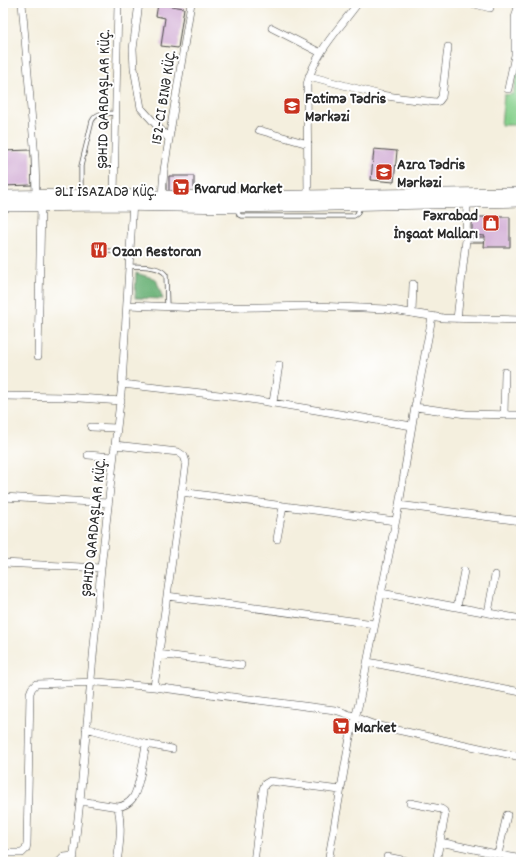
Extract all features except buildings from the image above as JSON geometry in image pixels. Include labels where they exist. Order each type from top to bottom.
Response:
[{"type":"main road","name":"ƏLI İSAZADƏ KÜÇ.","points":[[3,196],[38,200],[114,200],[236,207],[361,205],[521,193]]},
{"type":"main road","name":"ƏLI İSAZADƏ KÜÇ.","points":[[3,206],[81,195],[114,200]]},
{"type":"main road","name":"ƏLI İSAZADƏ KÜÇ.","points":[[133,201],[162,196],[467,198],[521,201]]},
{"type":"street","points":[[22,3],[38,200],[38,356]]},
{"type":"street","name":"ŞƏHID QARDAŞLAR KÜÇ.","points":[[114,200],[118,3]]},
{"type":"street","points":[[139,3],[133,49],[134,68],[142,108],[169,139]]},
{"type":"street","name":"152-CI BINƏ KÜÇ.","points":[[162,196],[164,170],[191,3]]},
{"type":"street","points":[[308,196],[306,93],[309,76],[332,34],[358,3]]},
{"type":"street","points":[[471,3],[490,8]]},
{"type":"street","points":[[508,89],[515,55],[515,18],[519,3]]},
{"type":"street","points":[[272,28],[321,53]]},
{"type":"street","points":[[309,76],[381,95],[436,102],[442,97],[448,47]]},
{"type":"street","points":[[259,130],[308,144]]},
{"type":"street","points":[[457,319],[466,240],[467,198]]},
{"type":"street","name":"ŞƏHID QARDAŞLAR KÜÇ.","points":[[74,859],[101,568],[113,457],[121,401],[128,305],[133,201]]},
{"type":"street","points":[[412,313],[413,284]]},
{"type":"street","points":[[128,305],[199,308],[316,306],[386,309],[432,317],[457,319],[521,320]]},
{"type":"street","points":[[328,862],[350,737],[368,662],[374,624],[399,505],[415,406],[432,317]]},
{"type":"street","points":[[273,402],[279,366]]},
{"type":"street","points":[[504,415],[505,372]]},
{"type":"street","points":[[122,384],[273,402],[412,426]]},
{"type":"street","points":[[3,396],[66,397],[121,401]]},
{"type":"street","points":[[415,406],[466,414],[521,415]]},
{"type":"street","points":[[91,426],[117,428]]},
{"type":"street","points":[[115,445],[178,452],[181,453],[186,462],[154,687]]},
{"type":"street","points":[[88,455],[113,457]]},
{"type":"street","points":[[181,492],[395,521]]},
{"type":"street","points":[[3,497],[108,503]]},
{"type":"street","points":[[399,505],[521,521]]},
{"type":"street","points":[[277,539],[283,506]]},
{"type":"street","points":[[3,563],[101,568]]},
{"type":"street","points":[[457,607],[464,571]]},
{"type":"street","points":[[488,613],[495,574]]},
{"type":"street","points":[[381,593],[521,619]]},
{"type":"street","points":[[166,596],[374,624]]},
{"type":"street","points":[[158,654],[241,665]]},
{"type":"street","points":[[368,662],[521,692]]},
{"type":"street","points":[[6,853],[22,853],[26,849],[27,844],[30,693],[36,684],[91,682],[154,687],[336,710],[379,726],[521,757]]},
{"type":"street","points":[[86,728],[146,744],[172,749]]},
{"type":"street","points":[[80,801],[118,807],[133,798],[138,785],[146,744]]},
{"type":"street","points":[[254,862],[263,789],[265,784],[270,781],[340,790]]},
{"type":"street","points":[[410,803],[441,809],[444,811],[445,815],[436,862]]},
{"type":"street","points":[[117,862],[121,834],[121,821],[118,807]]},
{"type":"street","points":[[498,854],[507,815]]},
{"type":"street","points":[[440,842],[521,859]]},
{"type":"street","points":[[58,862],[64,857],[74,859]]},
{"type":"street","points":[[387,857],[412,862]]},
{"type":"lane","points":[[81,195],[81,166],[92,121],[98,114],[116,113]]},
{"type":"lane","points":[[466,240],[483,240]]},
{"type":"lane","points":[[108,250],[130,252]]},
{"type":"lane","points":[[130,266],[158,268],[164,271],[166,275],[167,307]]},
{"type":"green space","points":[[521,51],[521,125],[501,125],[504,95],[513,94]]},
{"type":"green space","points":[[136,273],[156,279],[163,299],[135,298]]},
{"type":"place","name":"Fatimə Tədris Mərkəzi","points":[[292,106]]},
{"type":"place","name":"Azra Tədris Mərkəzi","points":[[384,172]]},
{"type":"place","name":"Rvarud Market","points":[[181,187]]},
{"type":"place","name":"Fəxrabad İnşaat Malları","points":[[491,223]]},
{"type":"place","name":"Ozan Restoran","points":[[99,250]]},
{"type":"place","name":"Market","points":[[341,726]]}]
